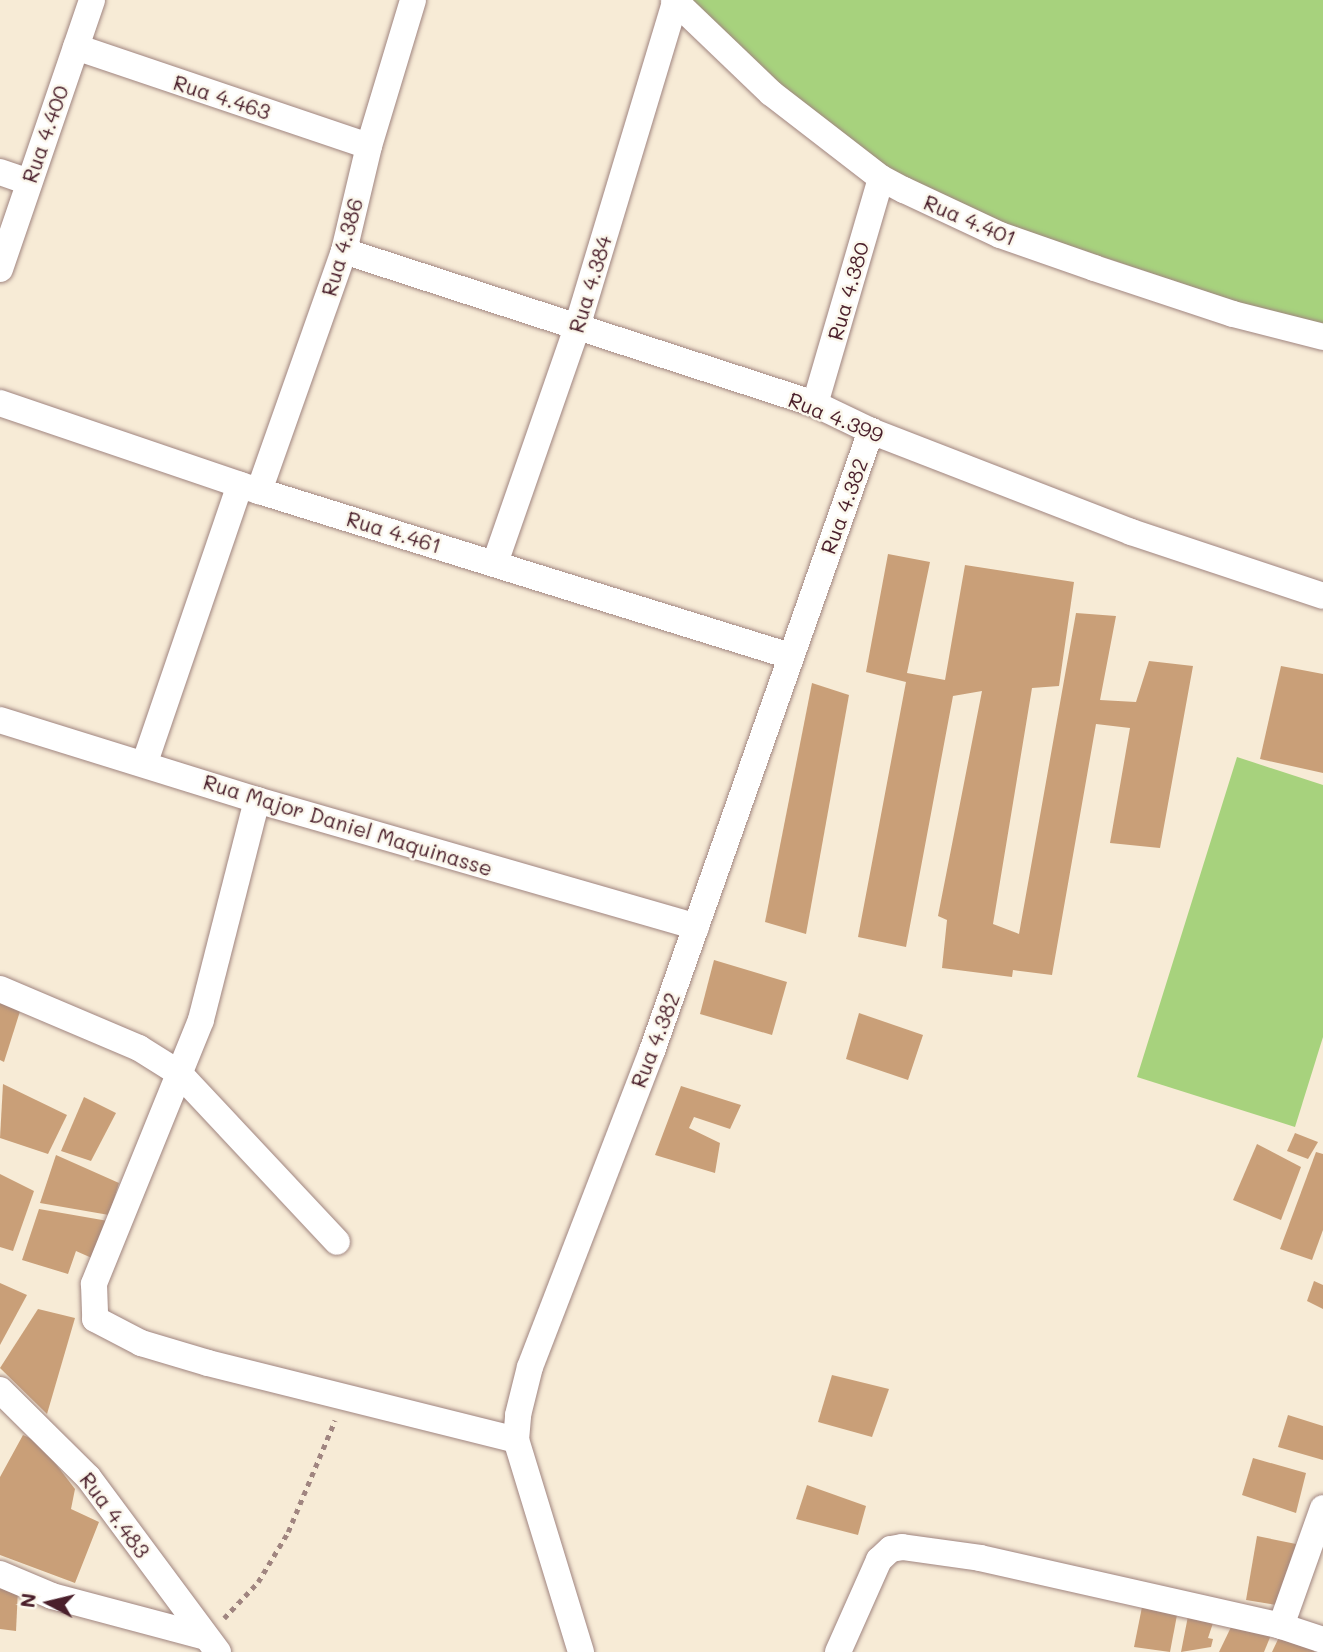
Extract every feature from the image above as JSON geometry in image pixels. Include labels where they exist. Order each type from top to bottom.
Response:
[{"type":"street","name":"Rua 4.400","points":[[0,269],[92,0]]},
{"type":"street","name":"Rua 4.386","points":[[145,762],[249,488],[344,251],[369,146],[413,0]]},
{"type":"street","name":"Rua 4.401","points":[[675,1],[771,93],[881,178],[1011,239],[1221,310],[1323,337]]},
{"type":"street","name":"Rua 4.384","points":[[495,563],[577,327],[675,1]]},
{"type":"street","name":"Rua 4.463","points":[[76,47],[369,146]]},
{"type":"street","points":[[0,172],[29,182]]},
{"type":"street","name":"Rua 4.380","points":[[815,404],[881,178]]},
{"type":"street","name":"Rua 4.399","points":[[344,251],[815,404],[871,431],[1130,532],[1323,596]]},
{"type":"street","name":"Rua 4.461","points":[[0,403],[249,488],[790,656]]},
{"type":"street","name":"Rua 4.382","points":[[581,1652],[516,1440],[530,1367],[696,927],[871,431]]},
{"type":"street","name":"Rua Major Daniel Maquinasse","points":[[0,720],[145,762],[257,800],[696,927]]},
{"type":"street","points":[[257,800],[201,1020],[94,1284],[95,1319],[141,1343],[516,1440]]},
{"type":"street","points":[[0,989],[139,1048],[179,1073],[337,1242]]},
{"type":"street","name":"Rua 4.483","points":[[0,1390],[88,1477],[212,1645]]},
{"type":"street","points":[[1281,1626],[1323,1508]]},
{"type":"street","points":[[839,1652],[878,1560],[902,1546],[980,1558],[1281,1626],[1323,1640]]},
{"type":"street","points":[[0,1574],[52,1596],[212,1645]]},
{"type":"path","points":[[212,1645],[258,1582],[288,1532],[345,1397]]},
{"type":"green space","points":[[688,0],[1323,0],[1323,331],[904,190],[735,59]]},
{"type":"green space","points":[[1237,757],[1323,785],[1323,1037],[1295,1127],[1137,1077]]},
{"type":"building","points":[[888,554],[930,562],[907,673],[945,680],[965,565],[1074,582],[1059,686],[1032,688],[993,924],[1019,934],[1076,613],[1116,616],[1100,700],[1136,702],[1149,661],[1193,666],[1160,848],[1110,843],[1130,728],[1096,724],[1052,975],[1013,970],[1012,977],[942,968],[947,920],[938,916],[982,691],[953,696],[906,947],[858,937],[906,682],[866,672]]},
{"type":"building","points":[[1281,666],[1323,674],[1323,773],[1260,759]]},
{"type":"building","points":[[812,683],[849,695],[806,934],[765,922]]},
{"type":"building","points":[[714,960],[787,982],[772,1035],[700,1014]]},
{"type":"building","points":[[0,998],[22,1005],[4,1062],[0,1060]]},
{"type":"building","points":[[859,1013],[923,1035],[908,1080],[846,1059]]},
{"type":"building","points":[[3,1084],[67,1115],[48,1154],[0,1138]]},
{"type":"building","points":[[681,1086],[741,1105],[730,1129],[694,1117],[689,1128],[720,1143],[715,1173],[655,1155]]},
{"type":"building","points":[[84,1097],[116,1113],[91,1161],[61,1151]]},
{"type":"building","points":[[1295,1133],[1318,1142],[1308,1159],[1287,1151]]},
{"type":"building","points":[[1257,1144],[1301,1167],[1281,1220],[1233,1200]]},
{"type":"building","points":[[1316,1152],[1323,1154],[1323,1230],[1312,1260],[1280,1249]]},
{"type":"building","points":[[56,1155],[119,1183],[109,1215],[40,1203]]},
{"type":"building","points":[[0,1174],[34,1191],[13,1251],[0,1247]]},
{"type":"building","points":[[39,1209],[108,1221],[94,1259],[76,1251],[68,1274],[22,1260]]},
{"type":"building","points":[[1314,1281],[1323,1285],[1323,1309],[1307,1301]]},
{"type":"building","points":[[0,1283],[27,1295],[0,1345]]},
{"type":"building","points":[[38,1309],[75,1318],[47,1414],[0,1368]]},
{"type":"building","points":[[832,1375],[889,1389],[872,1437],[818,1422]]},
{"type":"building","points":[[1288,1415],[1323,1426],[1323,1460],[1278,1447]]},
{"type":"building","points":[[23,1435],[39,1442],[75,1489],[71,1509],[99,1522],[75,1583],[0,1555],[0,1477]]},
{"type":"building","points":[[1253,1458],[1306,1473],[1296,1513],[1242,1495]]},
{"type":"building","points":[[807,1485],[866,1506],[858,1535],[796,1519]]},
{"type":"building","points":[[1257,1536],[1296,1544],[1283,1606],[1246,1600]]},
{"type":"building","points":[[0,1587],[18,1589],[16,1631],[0,1629]]},
{"type":"building","points":[[1142,1607],[1177,1615],[1170,1652],[1134,1647]]},
{"type":"building","points":[[1189,1611],[1215,1617],[1208,1638],[1213,1639],[1211,1647],[1181,1652]]},
{"type":"building","points":[[1233,1623],[1271,1635],[1264,1652],[1219,1652]]},
{"type":"building","points":[[1281,1633],[1317,1646],[1314,1652],[1272,1652]]}]
